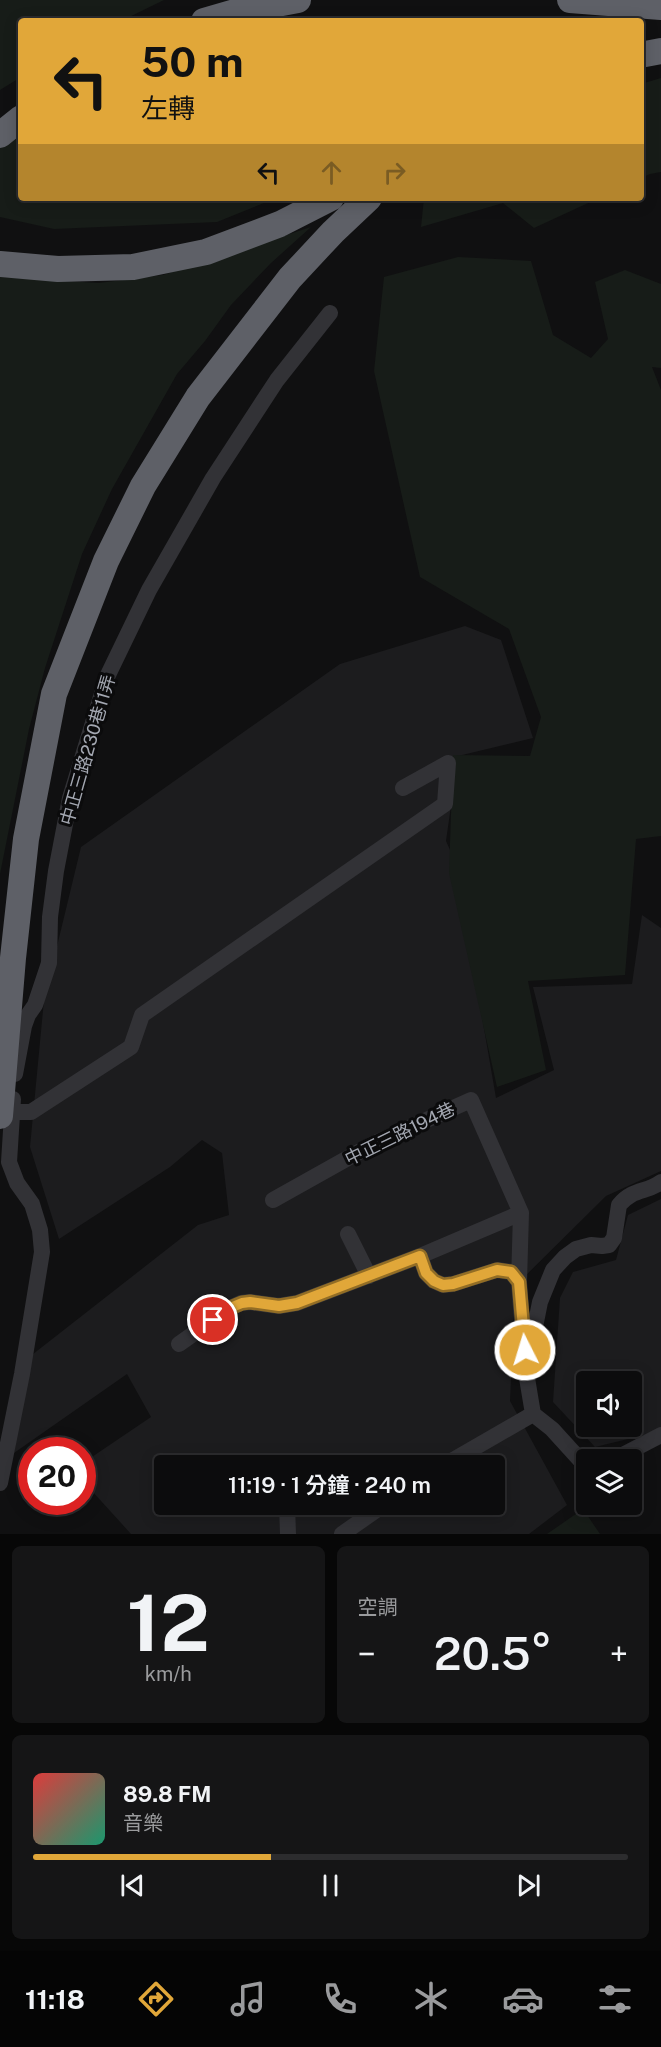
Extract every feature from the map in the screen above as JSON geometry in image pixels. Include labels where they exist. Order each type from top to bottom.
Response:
[{"type":"highway","points":[[214,18],[298,0]]},
{"type":"highway","points":[[570,0],[661,7]]},
{"type":"highway","points":[[644,54],[661,51]]},
{"type":"highway","points":[[0,135],[18,120]]},
{"type":"highway","points":[[0,264],[58,269],[133,267],[206,252],[280,224],[325,201]]},
{"type":"highway","points":[[7,1121],[13,958],[26,839],[54,694],[106,561],[143,486],[198,396],[290,278],[366,201]]},
{"type":"street","name":"中正三路230巷11弄","points":[[0,1483],[22,1374],[42,1252],[40,1230],[32,1204],[17,1184],[9,1162],[7,1121],[22,1035],[49,963],[50,917],[70,798],[107,677],[149,590],[213,478],[277,380],[330,313]]},
{"type":"street","points":[[7,1121],[31,1112],[131,1047],[142,1015],[445,804],[448,763],[403,788]]},
{"type":"street","name":"中正三路194巷","points":[[273,1200],[373,1144],[471,1100],[521,1213]]},
{"type":"street","points":[[526,1372],[540,1302],[554,1270],[565,1257],[576,1249],[591,1245],[609,1245],[614,1238],[619,1205],[634,1192],[656,1186],[661,1182]]},
{"type":"street","points":[[179,1344],[230,1308],[242,1303],[279,1306],[297,1303],[420,1256],[521,1213],[519,1282],[526,1372],[533,1414],[552,1429],[576,1455]]},
{"type":"street","points":[[348,1234],[369,1276]]},
{"type":"street","points":[[420,1256],[426,1273],[434,1281],[443,1285],[497,1270],[511,1272],[519,1282]]},
{"type":"street","points":[[462,1455],[533,1414]]},
{"type":"street","points":[[634,1449],[661,1435]]},
{"type":"street","points":[[287,1515],[288,1534]]},
{"type":"street","points":[[342,1534],[370,1515]]},
{"type":"shaded area","points":[[0,0],[164,0],[127,18],[18,18],[18,79],[0,90]]},
{"type":"shaded area","points":[[661,78],[661,172],[644,177],[644,83]]},
{"type":"shaded area","points":[[18,127],[18,201],[269,201],[217,222],[54,229],[0,217],[0,137]]},
{"type":"shaded area","points":[[424,201],[592,201],[534,228],[503,203],[421,227]]},
{"type":"shaded area","points":[[311,227],[271,263],[231,305],[177,374],[112,489],[82,554],[45,668],[29,729],[0,874],[0,277],[99,283],[163,275]]},
{"type":"shaded area","points":[[458,257],[531,261],[553,335],[591,358],[608,339],[595,282],[625,270],[661,284],[661,368],[652,367],[661,390],[661,836],[636,839],[625,975],[528,981],[546,1070],[497,1087],[449,873],[453,755],[530,756],[541,717],[509,629],[420,577],[374,371],[384,277]]},
{"type":"shaded area","points":[[465,626],[501,640],[533,738],[458,756],[446,841],[479,914],[476,982],[496,1098],[554,1070],[533,987],[632,984],[642,915],[661,928],[661,1171],[606,1196],[515,1286],[510,1401],[567,1505],[529,1534],[131,1534],[96,1495],[96,1454],[151,1417],[127,1374],[37,1437],[18,1437],[18,1450],[14,1453],[28,1358],[198,1225],[229,1215],[222,1153],[202,1140],[170,1167],[59,1239],[30,1147],[44,1000],[81,847],[340,664]]},
{"type":"shaded area","points":[[661,1199],[661,1431],[642,1436],[642,1371],[576,1371],[576,1427],[553,1402],[560,1298],[573,1272],[616,1260],[628,1215]]},
{"type":"shaded area","points":[[586,1437],[636,1437],[595,1447]]},
{"type":"shaded area","points":[[576,1514],[587,1515],[600,1534],[547,1534]]},
{"type":"route","points":[[213,1320],[242,1303],[279,1306],[297,1303],[420,1256],[426,1273],[434,1281],[443,1285],[497,1270],[511,1272],[519,1282],[525,1350]]}]
